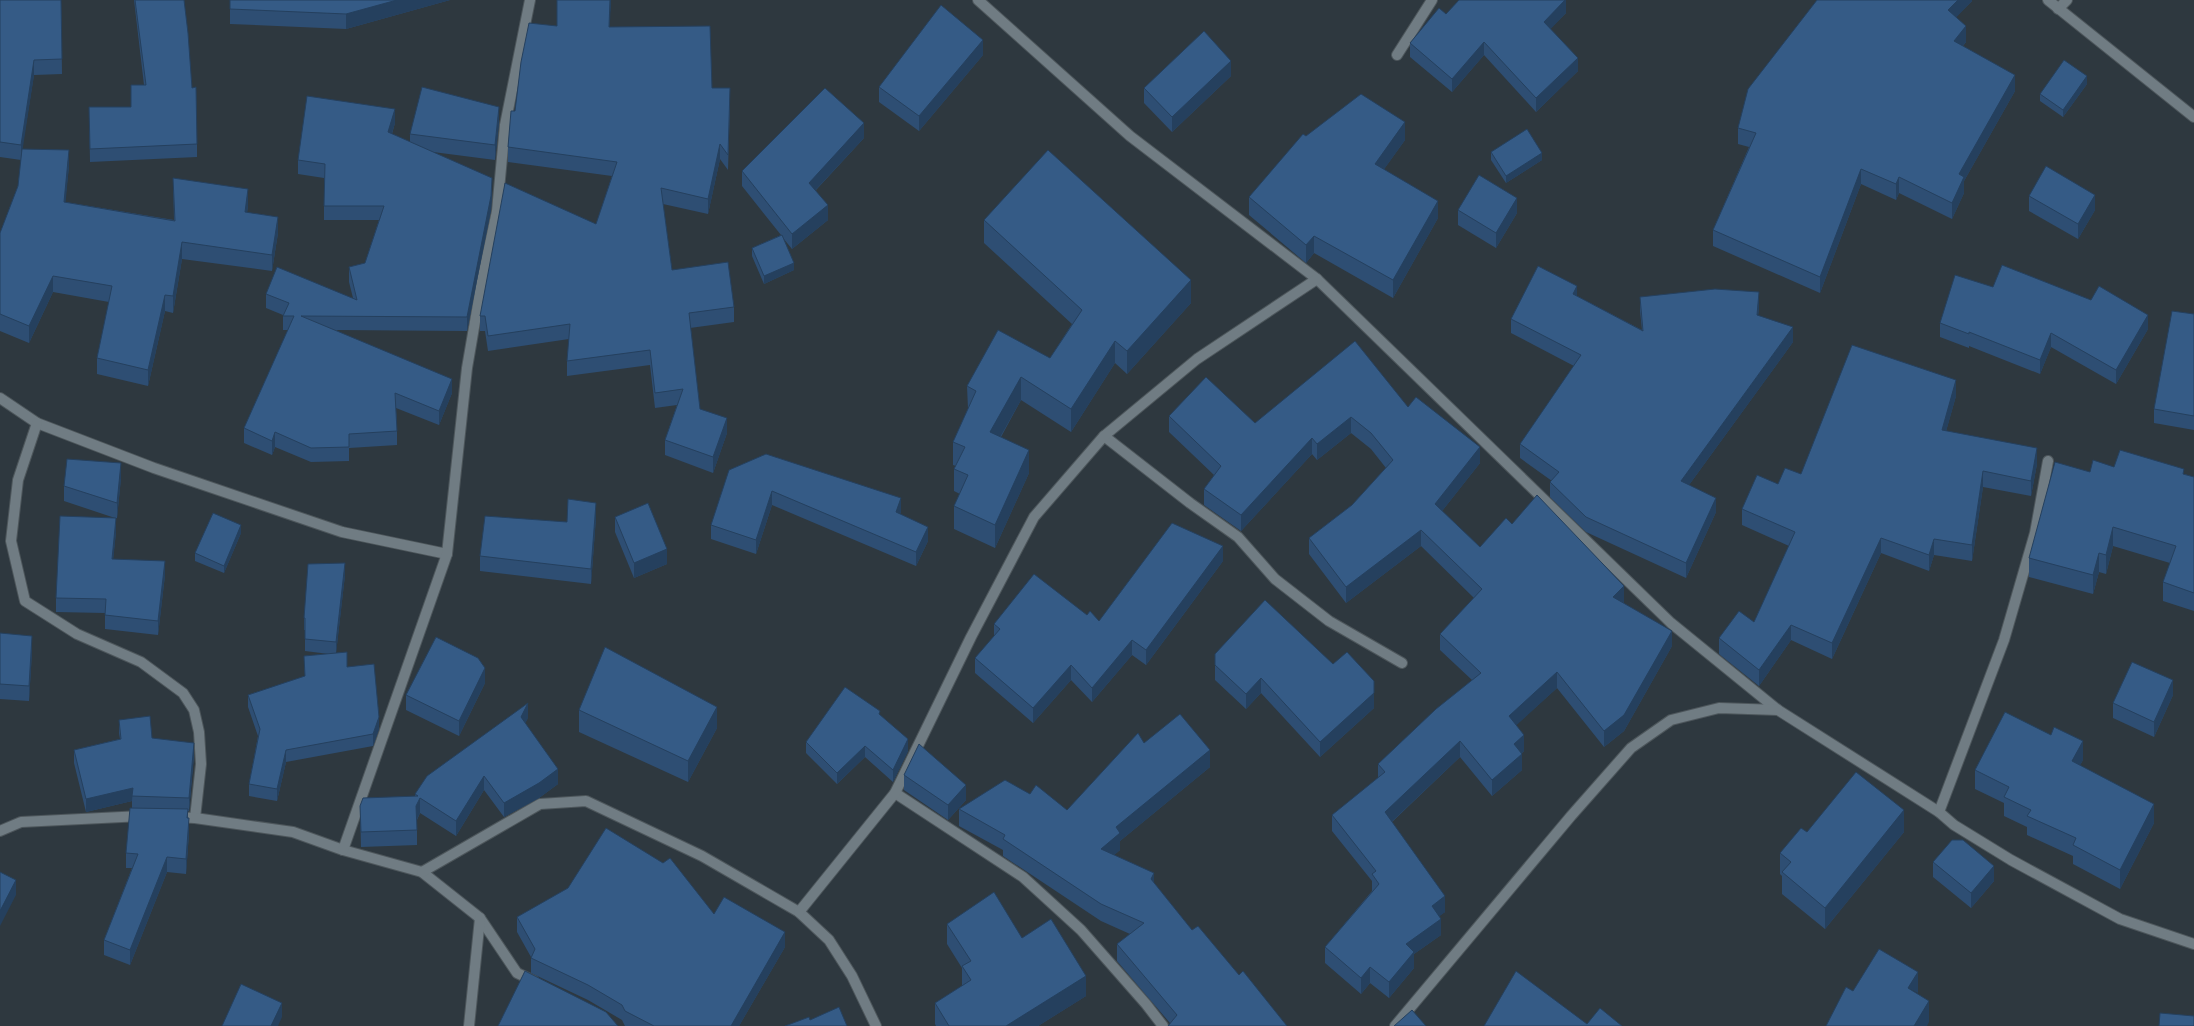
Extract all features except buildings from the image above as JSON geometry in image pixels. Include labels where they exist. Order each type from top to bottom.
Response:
[{"type":"street","points":[[343,850],[447,554],[467,368],[482,281],[497,211],[505,125],[530,0]]},
{"type":"street","points":[[978,0],[1130,136],[1317,279],[1671,623],[1778,710],[1939,812],[1954,825],[2011,860],[2120,919],[2194,944]]},
{"type":"street","points":[[1397,55],[1432,0]]},
{"type":"street","points":[[2048,0],[2058,10],[2194,117]]},
{"type":"street","points":[[2058,10],[2067,0]]},
{"type":"street","points":[[799,912],[895,793],[971,637],[1034,517],[1104,436],[1197,358],[1317,279]]},
{"type":"street","points":[[0,398],[37,423],[154,468],[342,532],[447,554]]},
{"type":"street","points":[[37,423],[18,480],[12,541],[25,600],[77,634],[141,662],[183,693],[194,710],[200,732],[202,764],[195,818]]},
{"type":"street","points":[[1104,436],[1190,503],[1238,537],[1275,579],[1329,622],[1402,663]]},
{"type":"street","points":[[1939,812],[2004,640],[2035,533],[2048,460]]},
{"type":"street","points":[[1395,1026],[1571,816],[1631,748],[1671,720],[1719,708],[1778,710]]},
{"type":"street","points":[[895,793],[1023,877],[1081,930],[1158,1024]]},
{"type":"street","points":[[422,872],[540,804],[586,801],[702,856],[799,912],[829,940],[852,976],[876,1026]]},
{"type":"street","points":[[0,832],[21,822],[159,816],[195,818],[293,832],[343,850],[422,872],[480,918],[517,973],[544,986]]},
{"type":"street","points":[[469,1026],[480,918]]}]
